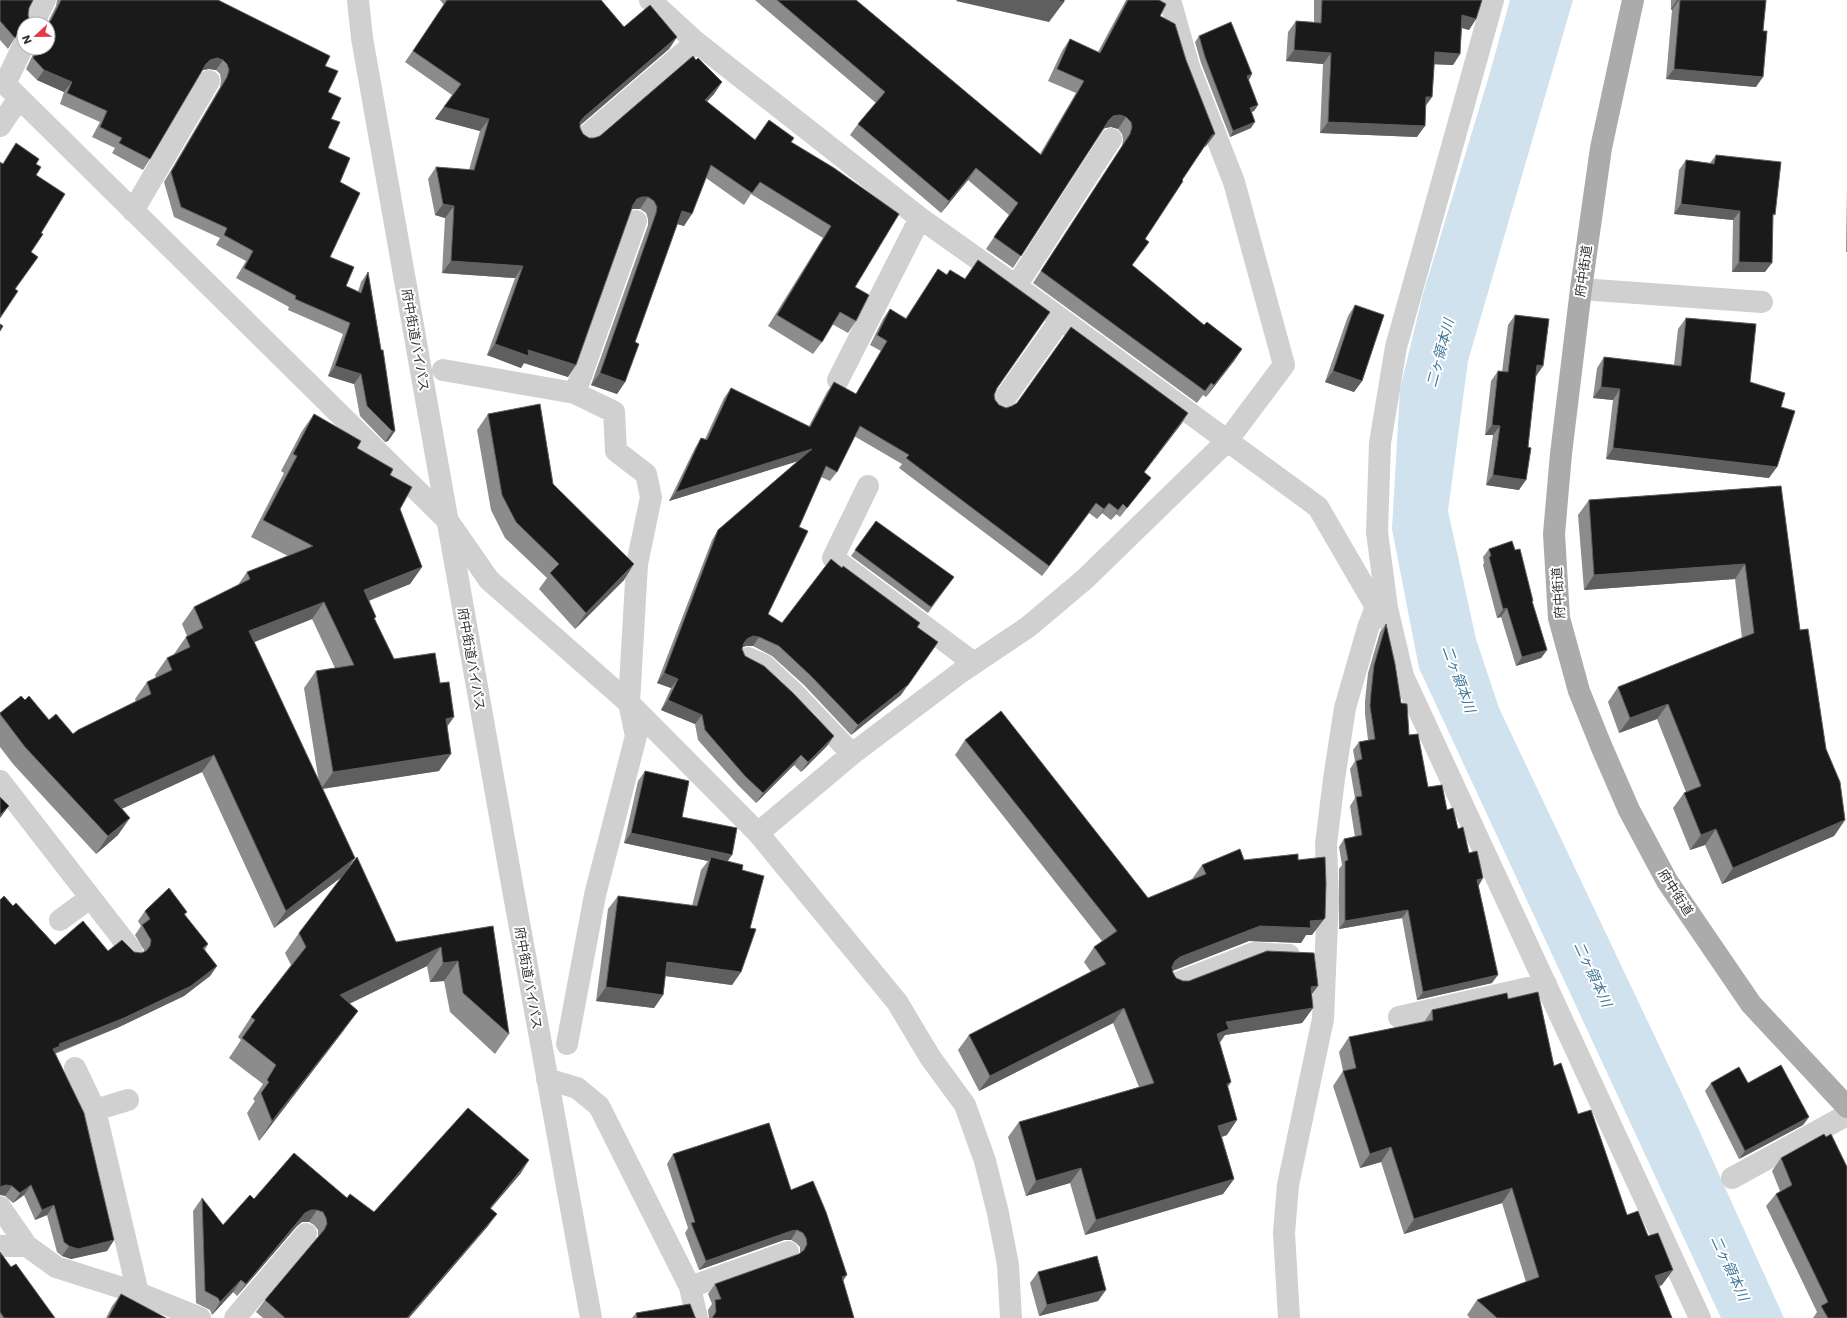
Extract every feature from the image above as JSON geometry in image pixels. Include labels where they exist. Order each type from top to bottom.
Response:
[{"type":"main road","name":"府中街道","points":[[1633,0],[1601,148],[1560,454],[1554,534],[1559,618],[1579,691],[1629,810],[1667,880],[1751,1004],[1847,1107]]},
{"type":"street","points":[[37,16],[45,0]]},
{"type":"street","name":"府中街道バイパス","points":[[358,0],[362,38],[547,1079],[591,1318]]},
{"type":"street","points":[[650,0],[696,42],[920,218],[1016,286],[1318,507],[1382,608]]},
{"type":"street","points":[[758,833],[852,754],[974,663],[1028,627],[1085,579],[1228,441],[1284,365],[1234,182],[1189,67],[1170,0]]},
{"type":"street","points":[[1493,0],[1396,347],[1380,443],[1378,532],[1382,608],[1403,676],[1429,736],[1546,984],[1700,1318]]},
{"type":"street","points":[[584,138],[696,42]]},
{"type":"street","points":[[0,126],[8,87],[20,56]]},
{"type":"street","points":[[133,211],[209,81]]},
{"type":"street","points":[[8,87],[448,521],[489,580],[629,703],[758,833],[897,1002],[930,1057],[964,1105],[985,1161],[998,1213],[1008,1265],[1011,1318]]},
{"type":"street","points":[[1016,286],[1111,139]]},
{"type":"street","points":[[838,380],[920,218]]},
{"type":"street","points":[[575,393],[636,220]]},
{"type":"street","points":[[1581,289],[1762,302]]},
{"type":"street","points":[[1000,405],[1061,319]]},
{"type":"street","points":[[443,370],[575,393],[614,412],[616,451],[646,474],[651,496],[637,564],[629,703],[636,736],[595,896],[567,1044]]},
{"type":"street","points":[[868,486],[833,558],[974,663]]},
{"type":"street","points":[[1289,1318],[1284,1233],[1288,1185],[1322,1019],[1328,900],[1326,844],[1334,780],[1345,708],[1368,628],[1382,608]]},
{"type":"street","points":[[748,658],[764,665],[795,694],[852,754]]},
{"type":"street","points":[[0,781],[132,951]]},
{"type":"street","points":[[60,920],[90,898]]},
{"type":"street","points":[[1174,984],[1254,952],[1326,957]]},
{"type":"street","points":[[1399,1017],[1546,984]]},
{"type":"street","points":[[75,1068],[95,1110],[138,1293]]},
{"type":"street","points":[[547,1079],[577,1088],[599,1106],[690,1287],[697,1318]]},
{"type":"street","points":[[95,1110],[128,1100]]},
{"type":"street","points":[[1732,1178],[1847,1114]]},
{"type":"street","points":[[0,1207],[27,1246],[56,1267],[138,1293],[200,1318]]},
{"type":"street","points":[[235,1318],[306,1234]]},
{"type":"street","points":[[0,1246],[27,1246]]},
{"type":"street","points":[[690,1287],[788,1252]]},
{"type":"water","name":"二ヶ領本川","points":[[1510,0],[1573,0],[1468,361],[1448,511],[1476,639],[1499,708],[1694,1119],[1784,1318],[1721,1318],[1419,668],[1392,529],[1400,389],[1423,294],[1489,76]]},
{"type":"building","points":[[0,0],[33,0],[29,8],[28,16],[16,16],[15,38],[0,21]]},
{"type":"building","points":[[61,0],[218,0],[330,56],[325,66],[338,71],[328,92],[341,98],[331,119],[340,122],[328,148],[350,158],[340,182],[360,193],[330,257],[354,267],[346,286],[361,293],[368,272],[381,350],[383,350],[395,431],[392,431],[367,406],[361,374],[335,366],[350,323],[295,299],[296,296],[244,268],[253,251],[224,235],[227,228],[181,207],[171,172],[227,77],[229,70],[227,64],[223,60],[217,58],[210,60],[206,64],[150,159],[119,143],[122,138],[100,127],[107,111],[67,93],[72,82],[44,70],[33,58],[34,56],[56,56],[56,16],[53,16]]},
{"type":"building","points":[[447,0],[601,0],[624,27],[650,5],[677,37],[584,117],[580,122],[580,128],[583,134],[589,138],[600,136],[693,56],[696,60],[698,58],[722,82],[705,100],[755,140],[769,120],[794,138],[791,142],[834,168],[899,214],[855,287],[869,295],[856,321],[840,312],[822,342],[777,315],[831,226],[760,182],[752,193],[711,165],[692,214],[682,211],[635,342],[639,344],[625,382],[600,373],[656,213],[657,207],[654,201],[648,197],[637,199],[633,205],[576,365],[528,350],[529,356],[495,344],[523,266],[451,261],[454,206],[443,204],[436,167],[474,170],[489,119],[444,107],[461,84],[413,51]]},
{"type":"building","points":[[777,0],[856,0],[1041,155],[1084,81],[1057,69],[1070,39],[1100,53],[1128,0],[1159,0],[1166,4],[1160,16],[1175,24],[1186,60],[1215,134],[1212,135],[1182,180],[1183,181],[1145,239],[1149,242],[1132,265],[1204,325],[1207,322],[1242,349],[1214,385],[1211,383],[1205,391],[1041,271],[1130,134],[1132,127],[1131,122],[1126,117],[1120,115],[1113,116],[1109,120],[1021,256],[994,237],[1018,203],[976,168],[949,201],[858,124],[885,92]]},
{"type":"building","points":[[1322,0],[1482,0],[1476,19],[1462,15],[1460,54],[1435,52],[1432,97],[1426,97],[1425,126],[1328,122],[1331,53],[1294,50],[1296,21],[1321,23]]},
{"type":"building","points":[[1680,0],[1766,0],[1763,31],[1767,31],[1763,77],[1674,69]]},
{"type":"building","points":[[1231,22],[1252,74],[1247,76],[1258,105],[1250,108],[1255,122],[1233,131],[1205,57],[1199,36]]},
{"type":"building","points":[[16,143],[39,159],[36,164],[41,167],[36,175],[65,194],[41,233],[43,234],[31,252],[38,257],[15,289],[18,291],[0,318],[0,162],[3,164]]},
{"type":"building","points":[[1716,155],[1781,162],[1775,215],[1773,214],[1772,263],[1739,262],[1740,211],[1681,204],[1686,160],[1714,164]]},
{"type":"building","points":[[978,260],[1050,312],[997,388],[994,395],[995,400],[999,405],[1006,408],[1017,403],[1071,327],[1188,413],[1144,472],[1151,478],[1127,508],[1123,504],[1118,510],[1109,503],[1104,509],[1096,503],[1049,566],[906,458],[909,455],[860,426],[837,472],[826,466],[799,527],[808,531],[768,614],[782,623],[831,559],[842,568],[843,566],[920,623],[917,627],[938,642],[908,685],[858,725],[811,676],[779,646],[759,637],[753,636],[747,639],[742,649],[745,656],[764,666],[793,693],[834,736],[808,762],[801,755],[763,793],[745,776],[705,730],[702,715],[668,700],[678,679],[664,673],[718,530],[812,449],[676,492],[701,438],[707,440],[731,388],[810,427],[834,382],[856,394],[887,341],[877,335],[890,309],[906,319],[938,269],[947,275],[950,270],[965,279]]},
{"type":"building","points":[[1355,305],[1384,315],[1362,381],[1333,371]]},
{"type":"building","points":[[1515,315],[1549,319],[1543,366],[1537,365],[1528,447],[1531,448],[1526,480],[1493,475],[1500,426],[1492,425],[1498,371],[1508,372]]},
{"type":"building","points":[[1686,318],[1756,324],[1750,382],[1785,393],[1781,407],[1795,411],[1777,467],[1613,448],[1620,389],[1601,387],[1604,357],[1681,366]]},
{"type":"building","points":[[0,324],[3,326],[0,331]]},
{"type":"building","points":[[540,404],[553,484],[634,564],[586,613],[550,573],[559,564],[516,522],[502,495],[488,414]]},
{"type":"building","points":[[314,414],[361,441],[357,448],[393,469],[390,475],[412,487],[400,509],[422,567],[364,590],[376,617],[374,618],[394,659],[435,653],[440,683],[449,682],[454,717],[446,719],[451,754],[333,772],[316,671],[354,665],[324,602],[249,631],[355,858],[286,911],[214,755],[114,800],[130,818],[108,836],[25,747],[0,713],[21,696],[25,700],[29,696],[49,720],[56,714],[73,734],[78,730],[151,694],[147,682],[172,670],[167,658],[190,647],[186,637],[203,628],[194,607],[250,579],[247,572],[313,546],[263,520],[297,456],[293,454]]},
{"type":"building","points":[[1781,486],[1800,630],[1808,629],[1826,749],[1840,782],[1845,820],[1733,868],[1716,829],[1701,835],[1684,793],[1701,786],[1668,704],[1630,718],[1618,687],[1754,633],[1745,564],[1594,575],[1589,500]]},
{"type":"building","points":[[876,521],[954,577],[931,607],[855,550]]},
{"type":"building","points":[[1512,541],[1515,550],[1520,549],[1532,601],[1547,650],[1522,657],[1507,608],[1503,609],[1489,557],[1491,556],[1489,549]]},
{"type":"building","points":[[1386,624],[1395,664],[1401,703],[1407,704],[1409,735],[1418,734],[1428,787],[1442,785],[1447,810],[1453,808],[1458,829],[1463,827],[1469,853],[1477,851],[1483,878],[1477,880],[1498,975],[1423,992],[1408,910],[1345,921],[1345,861],[1348,860],[1344,839],[1362,835],[1356,797],[1362,796],[1356,761],[1362,759],[1359,742],[1375,739],[1370,706],[1371,693],[1374,665]]},
{"type":"building","points":[[1001,711],[1148,898],[1206,874],[1202,865],[1240,849],[1244,860],[1298,854],[1298,860],[1325,857],[1325,918],[1323,920],[1310,921],[1311,928],[1260,926],[1180,957],[1175,961],[1172,967],[1176,978],[1183,981],[1189,981],[1267,951],[1314,953],[1318,986],[1311,987],[1313,1008],[1226,1022],[1229,1029],[1217,1034],[1231,1082],[1227,1084],[1237,1120],[1218,1126],[1234,1179],[1096,1220],[1081,1168],[1036,1181],[1019,1122],[1154,1083],[1124,1008],[990,1076],[969,1035],[1106,964],[1094,947],[1117,931],[965,740]]},
{"type":"building","points":[[645,771],[689,781],[682,817],[737,828],[732,855],[631,833]]},
{"type":"building","points":[[0,797],[9,806],[0,815]]},
{"type":"building","points":[[357,857],[396,942],[493,926],[509,1034],[463,993],[458,961],[443,963],[441,947],[340,995],[358,1011],[272,1121],[261,1093],[269,1082],[267,1080],[276,1065],[242,1038],[255,1020],[251,1017],[306,947],[299,933]]},
{"type":"building","points":[[711,857],[743,865],[742,870],[764,876],[750,928],[756,929],[741,972],[667,962],[663,995],[606,987],[618,896],[697,906]]},
{"type":"building","points":[[169,888],[187,912],[184,914],[208,944],[203,948],[217,966],[191,986],[124,1018],[59,1044],[60,1046],[53,1049],[84,1113],[114,1240],[78,1249],[69,1246],[64,1242],[54,1205],[42,1210],[31,1185],[20,1193],[12,1186],[6,1185],[0,1187],[0,900],[4,896],[13,906],[16,903],[55,945],[83,921],[108,951],[122,940],[134,952],[141,953],[146,951],[150,946],[151,940],[142,925],[150,919],[145,911]]},
{"type":"building","points":[[1538,992],[1554,1066],[1561,1063],[1578,1114],[1591,1110],[1627,1215],[1638,1211],[1648,1236],[1658,1233],[1673,1270],[1655,1276],[1672,1318],[1497,1318],[1477,1300],[1539,1277],[1512,1188],[1414,1219],[1391,1147],[1370,1154],[1343,1071],[1356,1068],[1349,1037],[1433,1020],[1432,1010],[1507,993],[1508,999]]},
{"type":"building","points":[[1781,1065],[1809,1117],[1745,1151],[1711,1083],[1739,1067],[1748,1083]]},
{"type":"building","points":[[468,1108],[529,1160],[490,1208],[497,1214],[407,1318],[285,1318],[265,1300],[324,1230],[327,1224],[326,1218],[323,1212],[317,1210],[311,1210],[305,1213],[246,1284],[241,1280],[220,1302],[218,1298],[205,1291],[202,1198],[223,1225],[250,1195],[254,1199],[294,1153],[347,1198],[350,1194],[374,1212]]},
{"type":"building","points":[[769,1123],[791,1190],[813,1181],[826,1212],[847,1275],[842,1277],[854,1318],[712,1318],[716,1312],[715,1300],[721,1299],[715,1284],[799,1254],[804,1250],[807,1244],[806,1238],[803,1233],[797,1230],[791,1231],[706,1261],[691,1223],[695,1222],[673,1154]]},
{"type":"building","points":[[1824,1134],[1826,1137],[1831,1134],[1847,1167],[1847,1318],[1828,1318],[1821,1306],[1828,1302],[1776,1194],[1792,1185],[1781,1158]]},
{"type":"building","points":[[0,1252],[11,1267],[16,1264],[55,1318],[4,1318],[0,1312]]},
{"type":"building","points":[[1097,1256],[1106,1290],[1047,1305],[1038,1272]]},
{"type":"building","points":[[121,1294],[166,1318],[108,1318]]},
{"type":"building","points":[[690,1304],[696,1318],[637,1318],[636,1313]]}]
